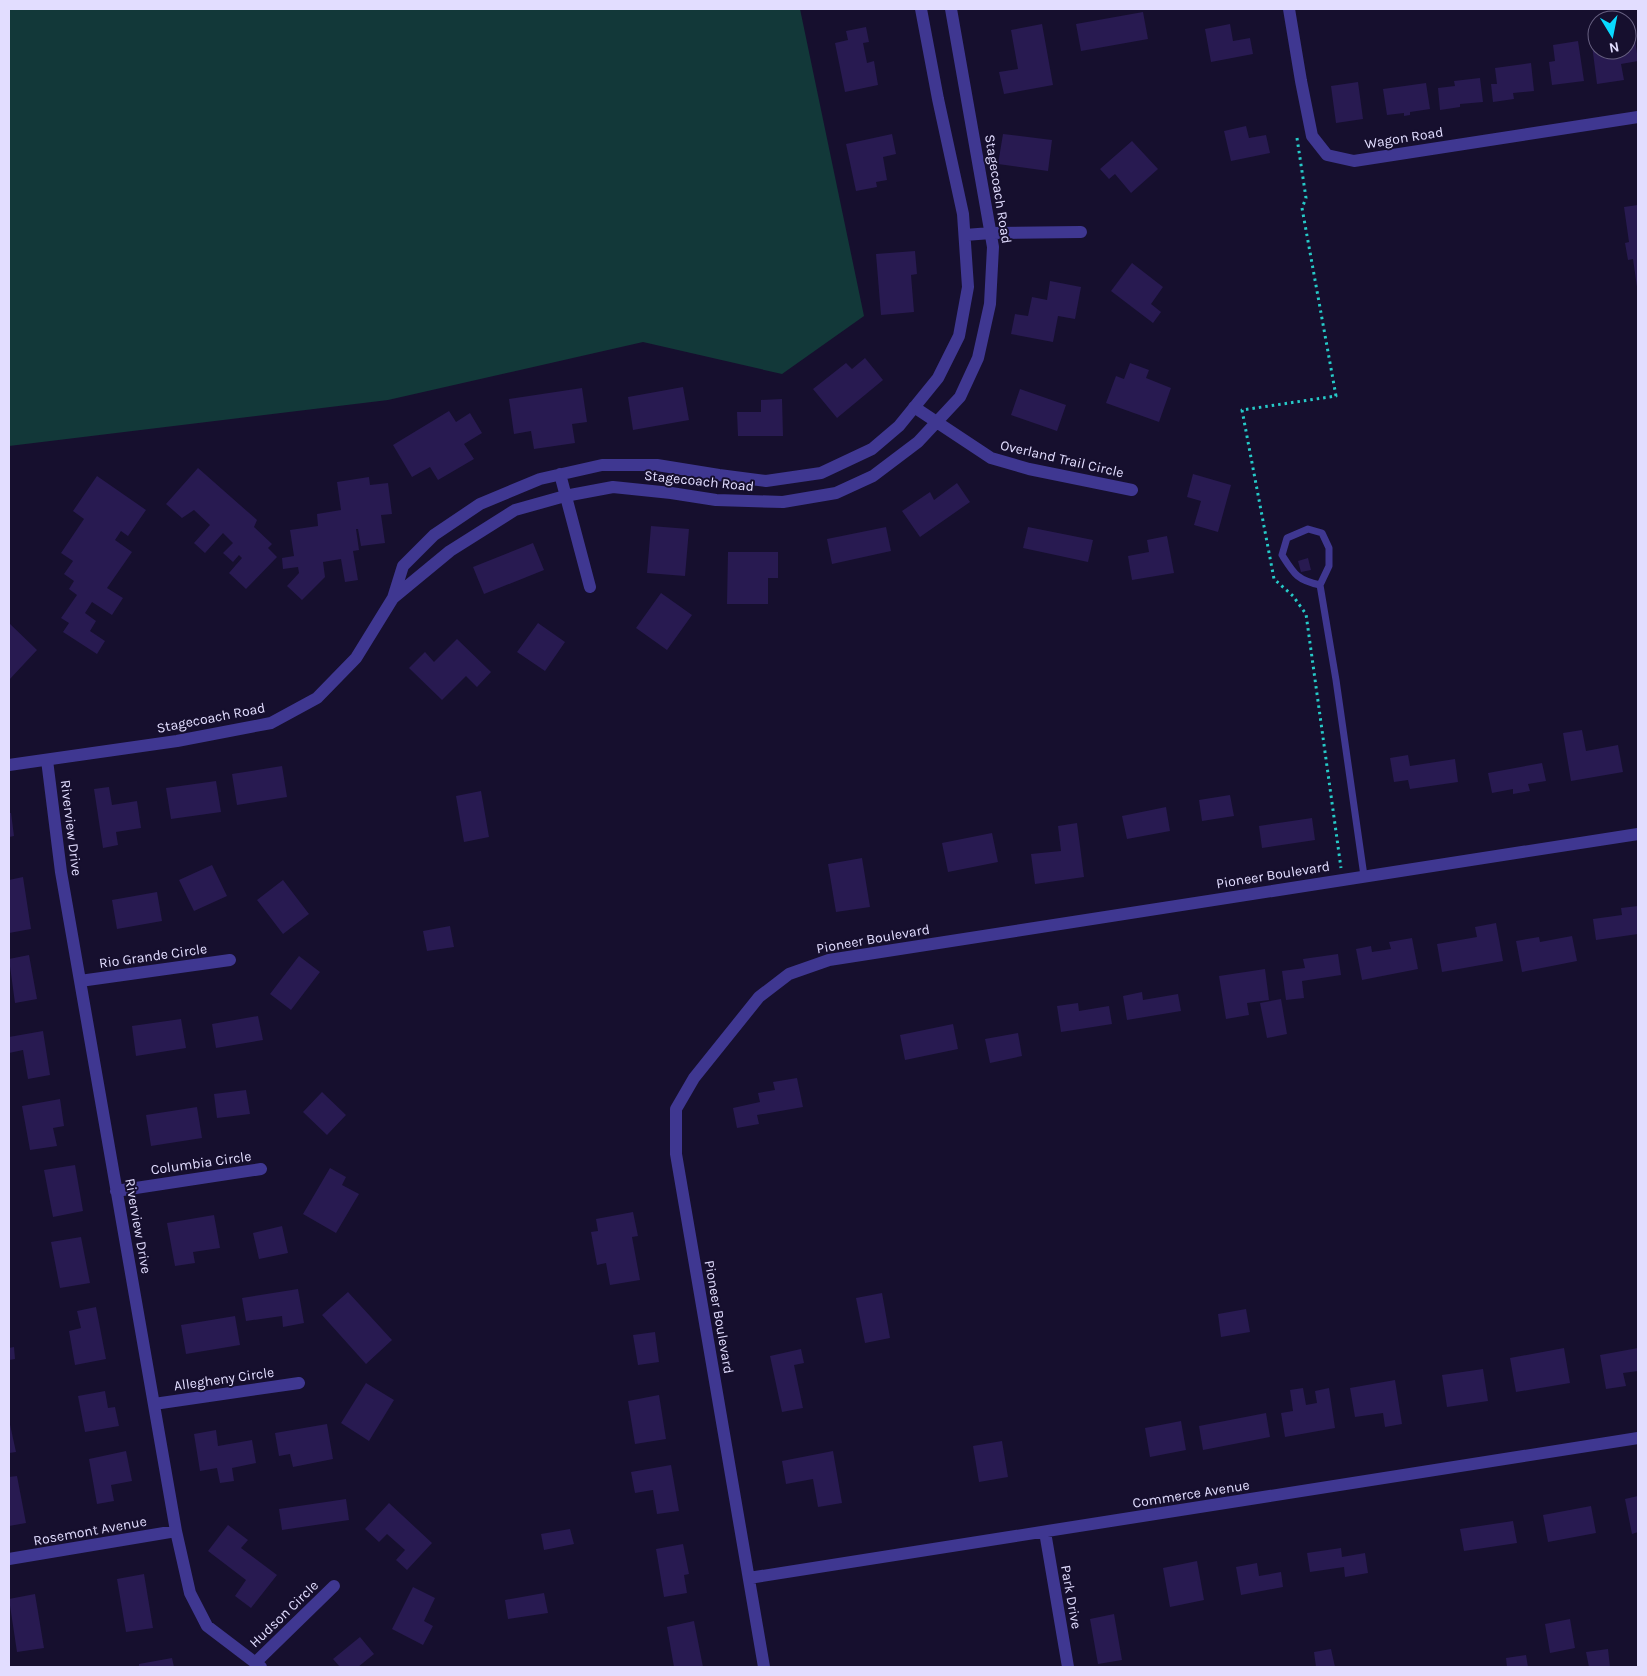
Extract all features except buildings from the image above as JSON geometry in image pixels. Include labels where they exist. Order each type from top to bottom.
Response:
[{"type":"street","name":"Stagecoach Road","points":[[9,765],[177,741],[271,723],[318,698],[356,658],[394,598],[403,566],[434,535],[480,504],[540,479],[602,465],[657,465],[766,481],[821,473],[872,449],[898,426],[938,378],[959,336],[968,287],[963,214],[921,9]]},
{"type":"street","name":"Stagecoach Road","points":[[394,598],[450,551],[515,510],[565,496],[613,487],[716,500],[783,502],[836,493],[873,476],[918,442],[960,397],[978,358],[990,304],[993,247],[951,9]]},
{"type":"street","name":"Wagon Road","points":[[1289,9],[1312,136],[1326,155],[1354,162],[1638,117]]},
{"type":"street","points":[[965,235],[1081,232]]},
{"type":"street","name":"Overland Trail Circle","points":[[914,407],[991,458],[1029,469],[1132,490]]},
{"type":"street","points":[[560,474],[590,587]]},
{"type":"street","name":"Riverview Drive","points":[[47,760],[61,872],[176,1531],[190,1593],[207,1626],[258,1665]]},
{"type":"street","name":"Pioneer Boulevard","points":[[764,1667],[676,1154],[676,1109],[694,1078],[758,996],[789,974],[829,960],[1363,871],[1638,834]]},
{"type":"street","name":"Rio Grande Circle","points":[[80,981],[230,960]]},
{"type":"street","name":"Columbia Circle","points":[[116,1191],[261,1169]]},
{"type":"street","name":"Allegheny Circle","points":[[154,1404],[299,1383]]},
{"type":"street","name":"Commerce Avenue","points":[[749,1578],[1638,1438]]},
{"type":"street","name":"Rosemont Avenue","points":[[9,1559],[176,1531]]},
{"type":"street","name":"Park Drive","points":[[1045,1532],[1068,1667]]},
{"type":"street","name":"Hudson Circle","points":[[258,1665],[334,1586]]},
{"type":"lane","points":[[1320,585],[1307,582],[1293,574],[1282,555],[1288,538],[1308,529],[1322,533],[1329,548],[1329,566],[1320,585],[1336,680],[1363,871]]},
{"type":"path","points":[[1296,131],[1306,198],[1302,208],[1336,396],[1242,410],[1274,578],[1293,596],[1306,614],[1341,869],[1363,871]]},
{"type":"green space","points":[[9,9],[800,9],[864,316],[782,374],[643,342],[388,400],[9,446]]}]
